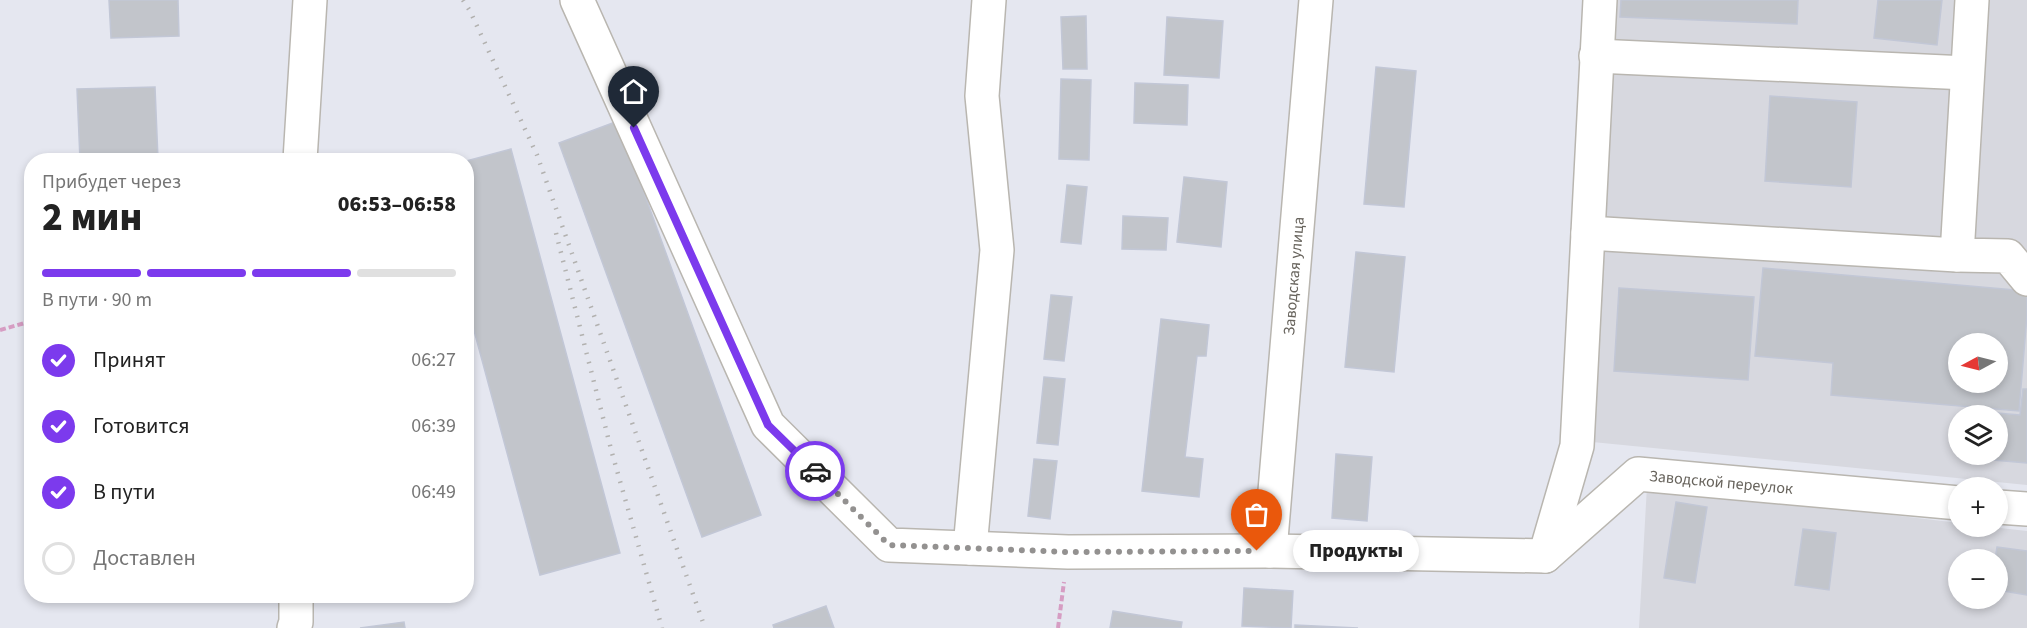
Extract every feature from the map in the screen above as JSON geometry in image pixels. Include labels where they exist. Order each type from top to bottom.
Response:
[{"type":"street","points":[[300,153],[310,0]]},
{"type":"street","points":[[577,0],[768,425],[889,545],[1068,552],[1270,551],[1545,556],[1577,446],[1600,0]]},
{"type":"street","points":[[970,548],[997,250],[982,96],[989,0]]},
{"type":"street","name":"Заводская улица","points":[[1270,551],[1316,0]]},
{"type":"street","points":[[1957,255],[1972,0]]},
{"type":"street","points":[[1596,56],[1967,73]]},
{"type":"street","points":[[1588,233],[2008,256],[2027,279]]},
{"type":"street","name":"Заводской переулок","points":[[1545,556],[1638,474],[1948,502]]},
{"type":"street","points":[[2008,508],[2027,509]]},
{"type":"street","points":[[294,628],[296,603]]},
{"type":"path","points":[[0,330],[24,323]]},
{"type":"path","points":[[1058,628],[1068,552]]},
{"type":"shaded area","points":[[1591,0],[2027,0],[2027,485],[2008,483],[2008,477],[1948,477],[1562,439]]},
{"type":"shaded area","points":[[1647,486],[1948,522],[1948,537],[2008,537],[2008,529],[2027,531],[2027,628],[1639,628]]},
{"type":"building","points":[[109,0],[178,0],[179,36],[111,38]]},
{"type":"building","points":[[1621,0],[1798,0],[1797,24],[1620,17]]},
{"type":"building","points":[[1878,0],[1942,0],[1937,45],[1874,38]]},
{"type":"building","points":[[1086,16],[1087,69],[1063,69],[1061,17]]},
{"type":"building","points":[[1167,17],[1223,21],[1219,78],[1164,75]]},
{"type":"building","points":[[1376,67],[1416,71],[1404,207],[1364,204]]},
{"type":"building","points":[[1061,79],[1091,80],[1089,160],[1059,159]]},
{"type":"building","points":[[1135,83],[1188,85],[1187,125],[1134,123]]},
{"type":"building","points":[[155,87],[158,153],[80,153],[77,89]]},
{"type":"building","points":[[1770,96],[1857,102],[1851,187],[1765,181]]},
{"type":"building","points":[[618,121],[761,515],[702,537],[559,143]]},
{"type":"building","points":[[511,149],[620,553],[540,575],[474,331],[474,159]]},
{"type":"building","points":[[1184,177],[1227,182],[1221,247],[1177,242]]},
{"type":"building","points":[[1067,185],[1087,187],[1081,244],[1061,242]]},
{"type":"building","points":[[1123,216],[1168,218],[1166,250],[1122,249]]},
{"type":"building","points":[[1356,252],[1405,257],[1394,372],[1345,367]]},
{"type":"building","points":[[1763,268],[2027,291],[2019,411],[2008,410],[2008,405],[1948,405],[1831,395],[1833,363],[1755,356]]},
{"type":"building","points":[[1619,288],[1754,297],[1748,380],[1614,371]]},
{"type":"building","points":[[1051,295],[1072,297],[1064,361],[1044,359]]},
{"type":"building","points":[[1161,319],[1209,325],[1206,356],[1197,356],[1185,457],[1203,459],[1199,497],[1142,491]]},
{"type":"building","points":[[1044,377],[1065,379],[1058,445],[1037,443]]},
{"type":"building","points":[[2023,389],[2027,389],[2027,463],[2008,461],[2008,414],[2020,415]]},
{"type":"building","points":[[1336,454],[1372,457],[1367,521],[1332,518]]},
{"type":"building","points":[[1034,459],[1057,461],[1050,519],[1028,516]]},
{"type":"building","points":[[1676,502],[1707,507],[1695,583],[1664,578]]},
{"type":"building","points":[[1803,529],[1836,533],[1829,590],[1795,585]]},
{"type":"building","points":[[1997,547],[2027,551],[2027,595],[2008,592],[2008,549],[1997,549]]},
{"type":"building","points":[[1244,588],[1293,591],[1291,628],[1242,626]]},
{"type":"building","points":[[826,606],[834,628],[774,628],[773,625]]},
{"type":"building","points":[[1113,611],[1182,622],[1181,628],[1110,628]]},
{"type":"building","points":[[404,622],[405,628],[360,628]]},
{"type":"building","points":[[1295,625],[1358,628],[1295,628]]},
{"type":"railway","points":[[463,0],[537,155],[705,628]]},
{"type":"railway","points":[[556,233],[612,453],[662,628]]},
{"type":"way so far","points":[[815,471],[889,545],[1068,552],[1257,551]]},
{"type":"place","name":"Продукты","points":[[1257,551]]},
{"type":"route","points":[[634,128],[768,425],[815,471]]}]
